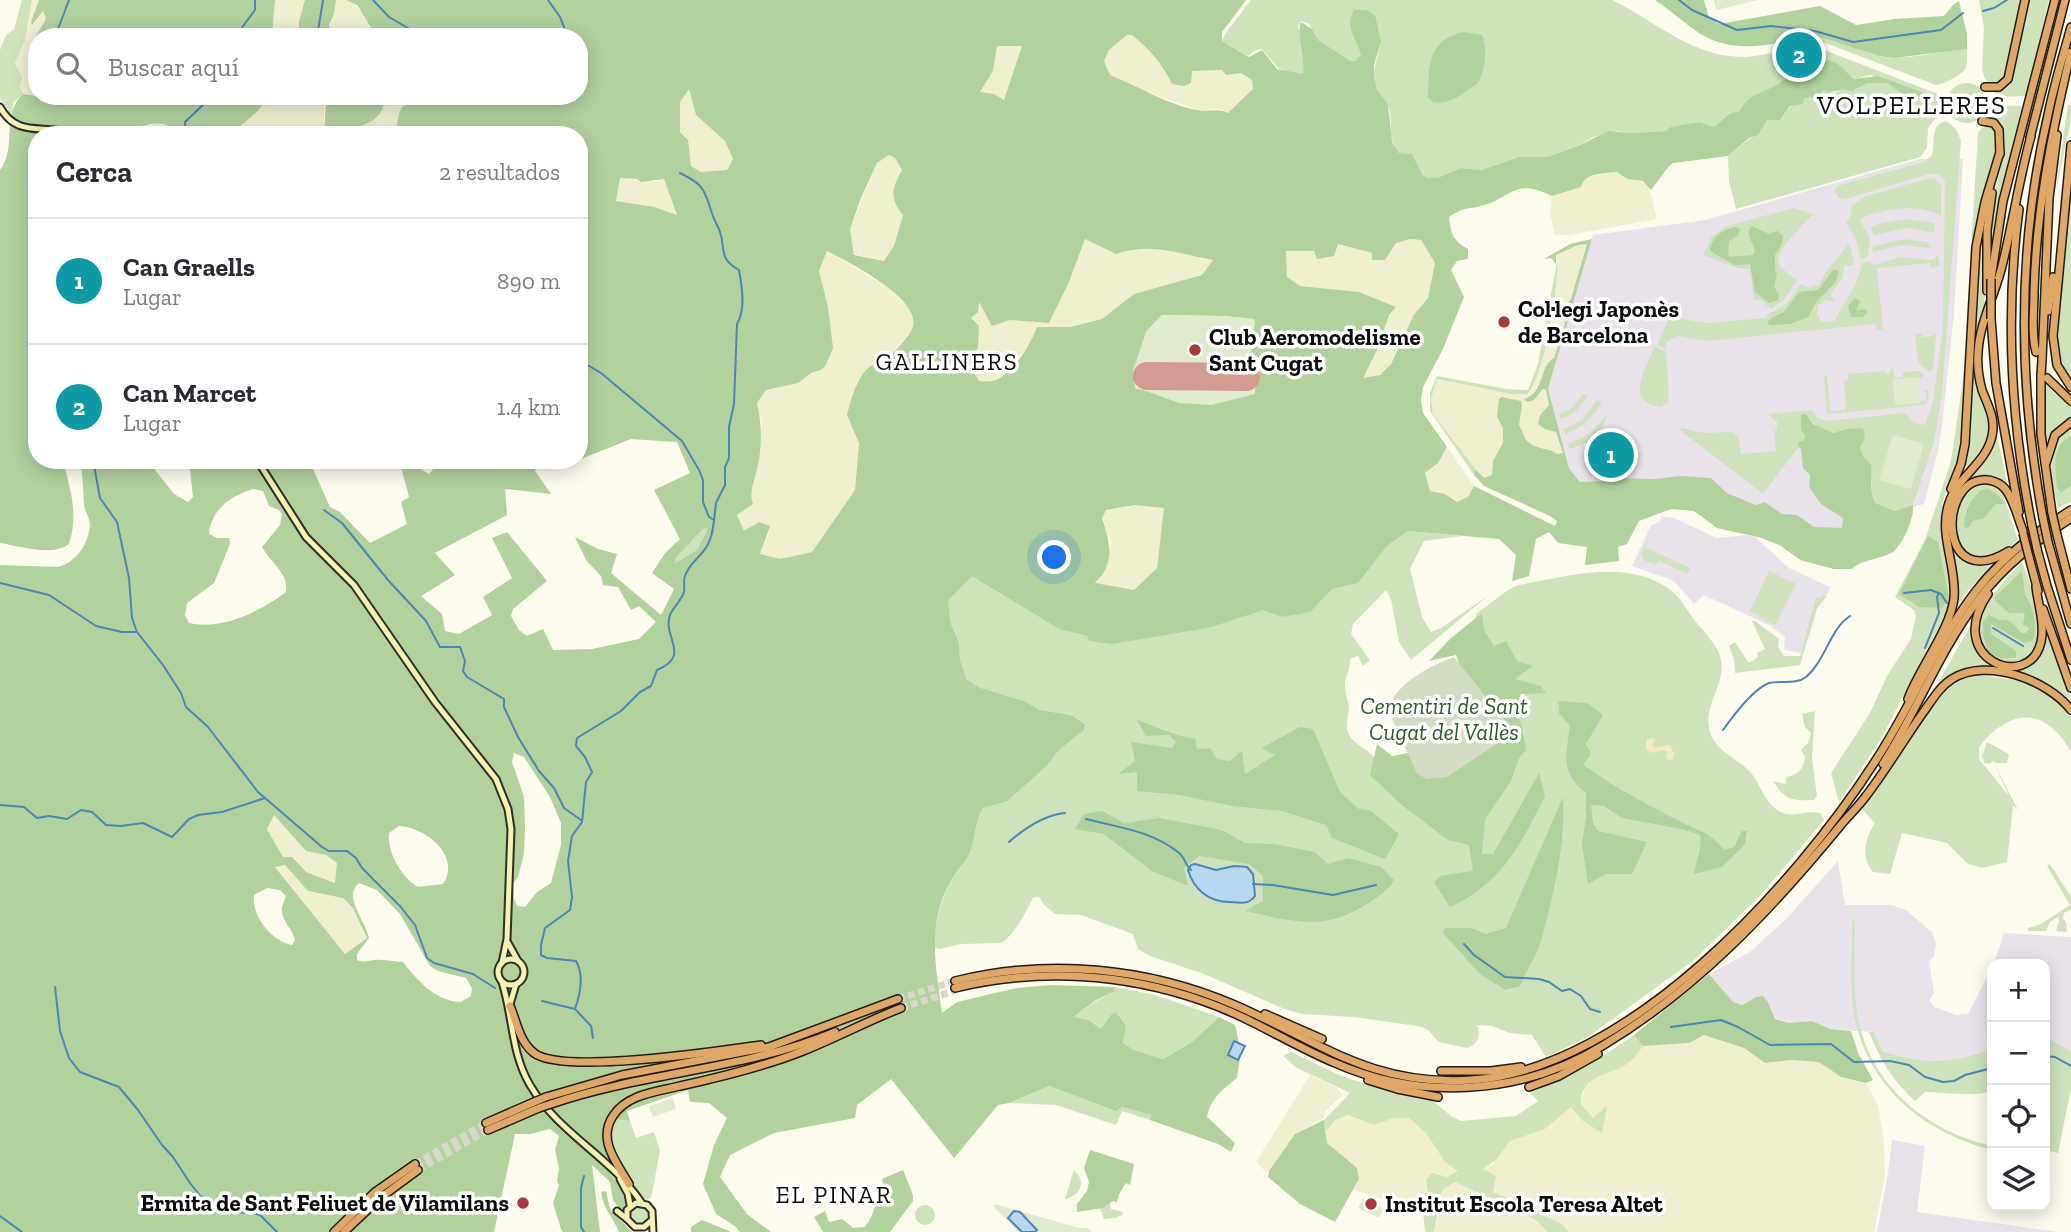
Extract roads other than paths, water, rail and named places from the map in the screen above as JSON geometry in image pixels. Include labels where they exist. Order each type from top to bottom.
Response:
[{"type":"highway","points":[[1986,87],[1999,87],[2008,79],[2025,0]]},
{"type":"highway","points":[[1991,319],[1992,279],[2003,201],[2055,0]]},
{"type":"highway","points":[[1945,531],[1945,517],[1951,495],[1984,454],[1992,437],[1992,419],[1979,373],[1980,337],[2005,254],[2018,181],[2065,0]]},
{"type":"highway","points":[[2071,27],[2047,117],[2031,216],[2024,342],[2028,420],[2043,518],[2071,624]]},
{"type":"highway","points":[[2071,52],[2052,136],[2039,223],[2034,281],[2044,376],[2040,424],[2045,471],[2052,513],[2071,589]]},
{"type":"highway","points":[[2040,356],[2051,178],[2071,72]]},
{"type":"highway","points":[[1982,121],[1994,124],[1999,130],[2000,152],[1987,230],[1987,291],[1994,369],[2042,624],[2041,642],[2035,654],[2026,662],[2012,667],[1992,662],[1979,647],[1975,626],[1982,604],[2019,555]]},
{"type":"highway","points":[[2031,136],[2015,238],[2011,334],[2017,430],[2032,526],[2054,612],[2071,660]]},
{"type":"highway","points":[[2040,356],[2066,161],[2071,144]]},
{"type":"highway","points":[[2071,144],[2053,336],[2057,365],[2071,387]]},
{"type":"highway","points":[[1899,723],[1913,685],[1943,629],[1954,600],[1954,582],[1945,531],[1945,504],[1961,464],[1965,444],[1976,247],[1985,202],[2000,152]]},
{"type":"highway","points":[[1979,373],[2006,438]]},
{"type":"highway","points":[[2044,376],[2071,401]]},
{"type":"highway","points":[[2045,471],[2053,439],[2062,427],[2071,422]]},
{"type":"highway","points":[[2023,532],[2004,488],[1988,480],[1970,484],[1956,502],[1952,527],[1955,540],[1961,551],[1978,562],[1993,560],[2071,510]]},
{"type":"highway","points":[[1842,824],[1902,733],[1965,619],[1990,586],[2019,555],[2071,518]]},
{"type":"highway","points":[[1195,990],[1244,1009],[1348,1060],[1407,1077],[1449,1080],[1492,1078],[1533,1069],[1603,1037],[1697,966],[1747,920],[1790,874],[1826,831],[1864,778],[1899,723],[1963,610],[1990,575],[2023,542]]},
{"type":"highway","points":[[2064,563],[2071,573]]},
{"type":"highway","points":[[2036,587],[2071,688]]},
{"type":"highway","points":[[1337,1064],[1399,1083],[1442,1088],[1484,1087],[1558,1069],[1582,1058],[1620,1035],[1677,993],[1735,942],[1787,889],[1864,798],[1944,685],[1961,674],[1975,671],[2018,676],[2048,688],[2071,710]]},
{"type":"highway","points":[[1322,1040],[1226,998],[1128,974],[1075,969],[1011,971],[955,987],[1017,978],[1067,976],[1150,986],[1183,994],[1236,1014],[1350,1073],[1375,1083],[1438,1097]]},
{"type":"highway","points":[[487,1127],[536,1105],[611,1078],[737,1054],[899,1004]]},
{"type":"highway","points":[[549,1101],[771,1054],[816,1040],[899,1004]]},
{"type":"highway","points":[[628,1184],[607,1141],[610,1121],[626,1102],[766,1064],[821,1044],[899,1004]]},
{"type":"highway","points":[[510,1006],[526,1046],[536,1054],[561,1063],[646,1059],[779,1043]]},
{"type":"highway","points":[[1530,1087],[1574,1068],[1610,1046],[1620,1035]]},
{"type":"highway","points":[[1441,1071],[1502,1070],[1572,1053]]},
{"type":"highway","points":[[334,1232],[375,1192],[416,1167],[344,1232]]},
{"type":"main road","points":[[0,107],[10,121],[28,127]]},
{"type":"main road","points":[[263,469],[301,531],[354,585],[435,702],[496,779],[509,808],[511,829],[507,939],[498,972],[510,1006],[518,1059],[537,1096],[555,1118],[628,1184],[641,1202],[651,1209],[653,1232]]},
{"type":"main road","points":[[502,982],[516,984],[522,979],[524,972],[511,953],[507,939]]},
{"type":"main road","points":[[502,963],[509,960],[518,961]]},
{"type":"main road","points":[[510,1006],[516,984]]},
{"type":"main road","points":[[616,1174],[628,1194],[630,1206],[627,1219]]},
{"type":"main road","points":[[630,1206],[641,1202]]},
{"type":"main road","points":[[617,1211],[632,1226],[643,1230],[651,1221]]},
{"type":"water","points":[[1195,864],[1216,870],[1234,866],[1247,867],[1253,874],[1255,896],[1244,903],[1215,900],[1203,894],[1188,870]]},
{"type":"water","points":[[1234,1041],[1245,1046],[1238,1060],[1228,1055]]},
{"type":"water","points":[[1014,1211],[1020,1212],[1037,1230],[1022,1232],[1008,1218]]},
{"type":"waterway","points":[[58,28],[69,0]]},
{"type":"waterway","points":[[242,28],[255,10],[255,0]]},
{"type":"waterway","points":[[318,28],[323,0]]},
{"type":"waterway","points":[[373,0],[389,17],[408,28]]},
{"type":"waterway","points":[[548,0],[564,28]]},
{"type":"waterway","points":[[1679,0],[1692,10],[1737,30],[1771,26],[1815,31],[1853,42],[1941,30],[1963,13]]},
{"type":"waterway","points":[[1983,11],[2007,0]]},
{"type":"waterway","points":[[185,126],[185,122],[203,105]]},
{"type":"waterway","points":[[680,173],[700,186],[706,195],[720,232],[725,257],[739,270],[742,291],[742,311],[737,324],[729,458],[725,467],[725,485],[716,503],[714,520]]},
{"type":"waterway","points":[[588,365],[601,373],[682,441],[699,470],[703,480],[703,502],[709,517],[714,520],[709,543],[687,571],[683,595],[670,615],[673,659],[657,670],[651,686],[640,692],[621,711],[577,738],[576,746],[592,772],[586,782],[582,822],[572,836],[568,861],[572,897],[570,910],[545,928],[541,955],[576,961],[581,979],[575,1009],[591,1026],[593,1038]]},
{"type":"waterway","points":[[95,469],[100,498],[117,522],[129,578],[132,618],[137,632]]},
{"type":"waterway","points":[[324,510],[342,523],[388,580],[426,621],[440,647],[460,647],[465,661],[463,671],[467,677],[504,699],[504,707],[518,737],[539,771],[554,788],[564,808],[581,820]]},
{"type":"waterway","points":[[0,583],[49,595],[96,626],[122,632],[137,632],[163,665],[181,693],[186,707],[208,727],[258,792],[322,847],[329,851],[347,851],[356,858],[362,868],[415,925],[427,958],[434,963],[473,974],[495,988]]},
{"type":"waterway","points":[[1904,593],[1931,590],[1941,594],[1947,603]]},
{"type":"waterway","points":[[1925,648],[1939,613],[1939,593]]},
{"type":"waterway","points":[[1723,730],[1763,686],[1774,682],[1798,681],[1806,677],[1837,629],[1850,616]]},
{"type":"waterway","points":[[1993,628],[2023,646]]},
{"type":"waterway","points":[[0,805],[24,807],[37,818],[49,816],[67,819],[81,810],[92,812],[106,825],[143,823],[172,837],[189,819],[198,815],[222,812],[265,798]]},
{"type":"waterway","points":[[1009,842],[1035,823],[1065,813]]},
{"type":"waterway","points":[[1086,819],[1156,839],[1180,854],[1191,870]]},
{"type":"waterway","points":[[1253,884],[1333,895],[1376,885]]},
{"type":"waterway","points":[[1464,944],[1474,955],[1505,977],[1539,979],[1562,991],[1570,989],[1581,996],[1590,1009],[1600,1012]]},
{"type":"waterway","points":[[55,987],[60,1031],[69,1058],[80,1072],[119,1087],[210,1208],[222,1212],[260,1215],[277,1232]]},
{"type":"waterway","points":[[542,1001],[575,1009]]},
{"type":"waterway","points":[[1671,1027],[1721,1020],[1770,1045],[1831,1044],[1854,1062],[1890,1061],[1909,1065],[1925,1077],[1943,1082],[1987,1069]]},
{"type":"waterway","points":[[2050,1056],[2071,1066]]},
{"type":"waterway","points":[[584,1176],[581,1188],[581,1227],[584,1232]]},
{"type":"waterway","points":[[0,1216],[22,1232]]},
{"type":"tunnel","points":[[2036,352],[2047,378]]},
{"type":"tunnel","points":[[898,999],[955,981]]},
{"type":"tunnel","points":[[901,1008],[957,990]]},
{"type":"tunnel","points":[[415,1164],[486,1123]]},
{"type":"tunnel","points":[[418,1170],[488,1130]]},
{"type":"place","name":"Can Marcet","points":[[1799,55]]},
{"type":"place","name":"Col·legi Japonès de Barcelona","points":[[1504,322]]},
{"type":"place","name":"Club Aeromodelisme Sant Cugat","points":[[1195,350]]},
{"type":"place","name":"Can Graells","points":[[1611,455]]},
{"type":"place","name":"Ermita de Sant Feliuet de Vilamilans","points":[[523,1203]]},
{"type":"place","name":"Institut Escola Teresa Altet","points":[[1371,1204]]},
{"type":"district","name":"VOLPELLERES","points":[[1912,105]]},
{"type":"district","name":"GALLINERS","points":[[947,362]]},
{"type":"district","name":"EL PINAR","points":[[834,1195]]},
{"type":"park label","name":"Cementiri de Sant Cugat del Vallès","points":[[1444,719]]}]
